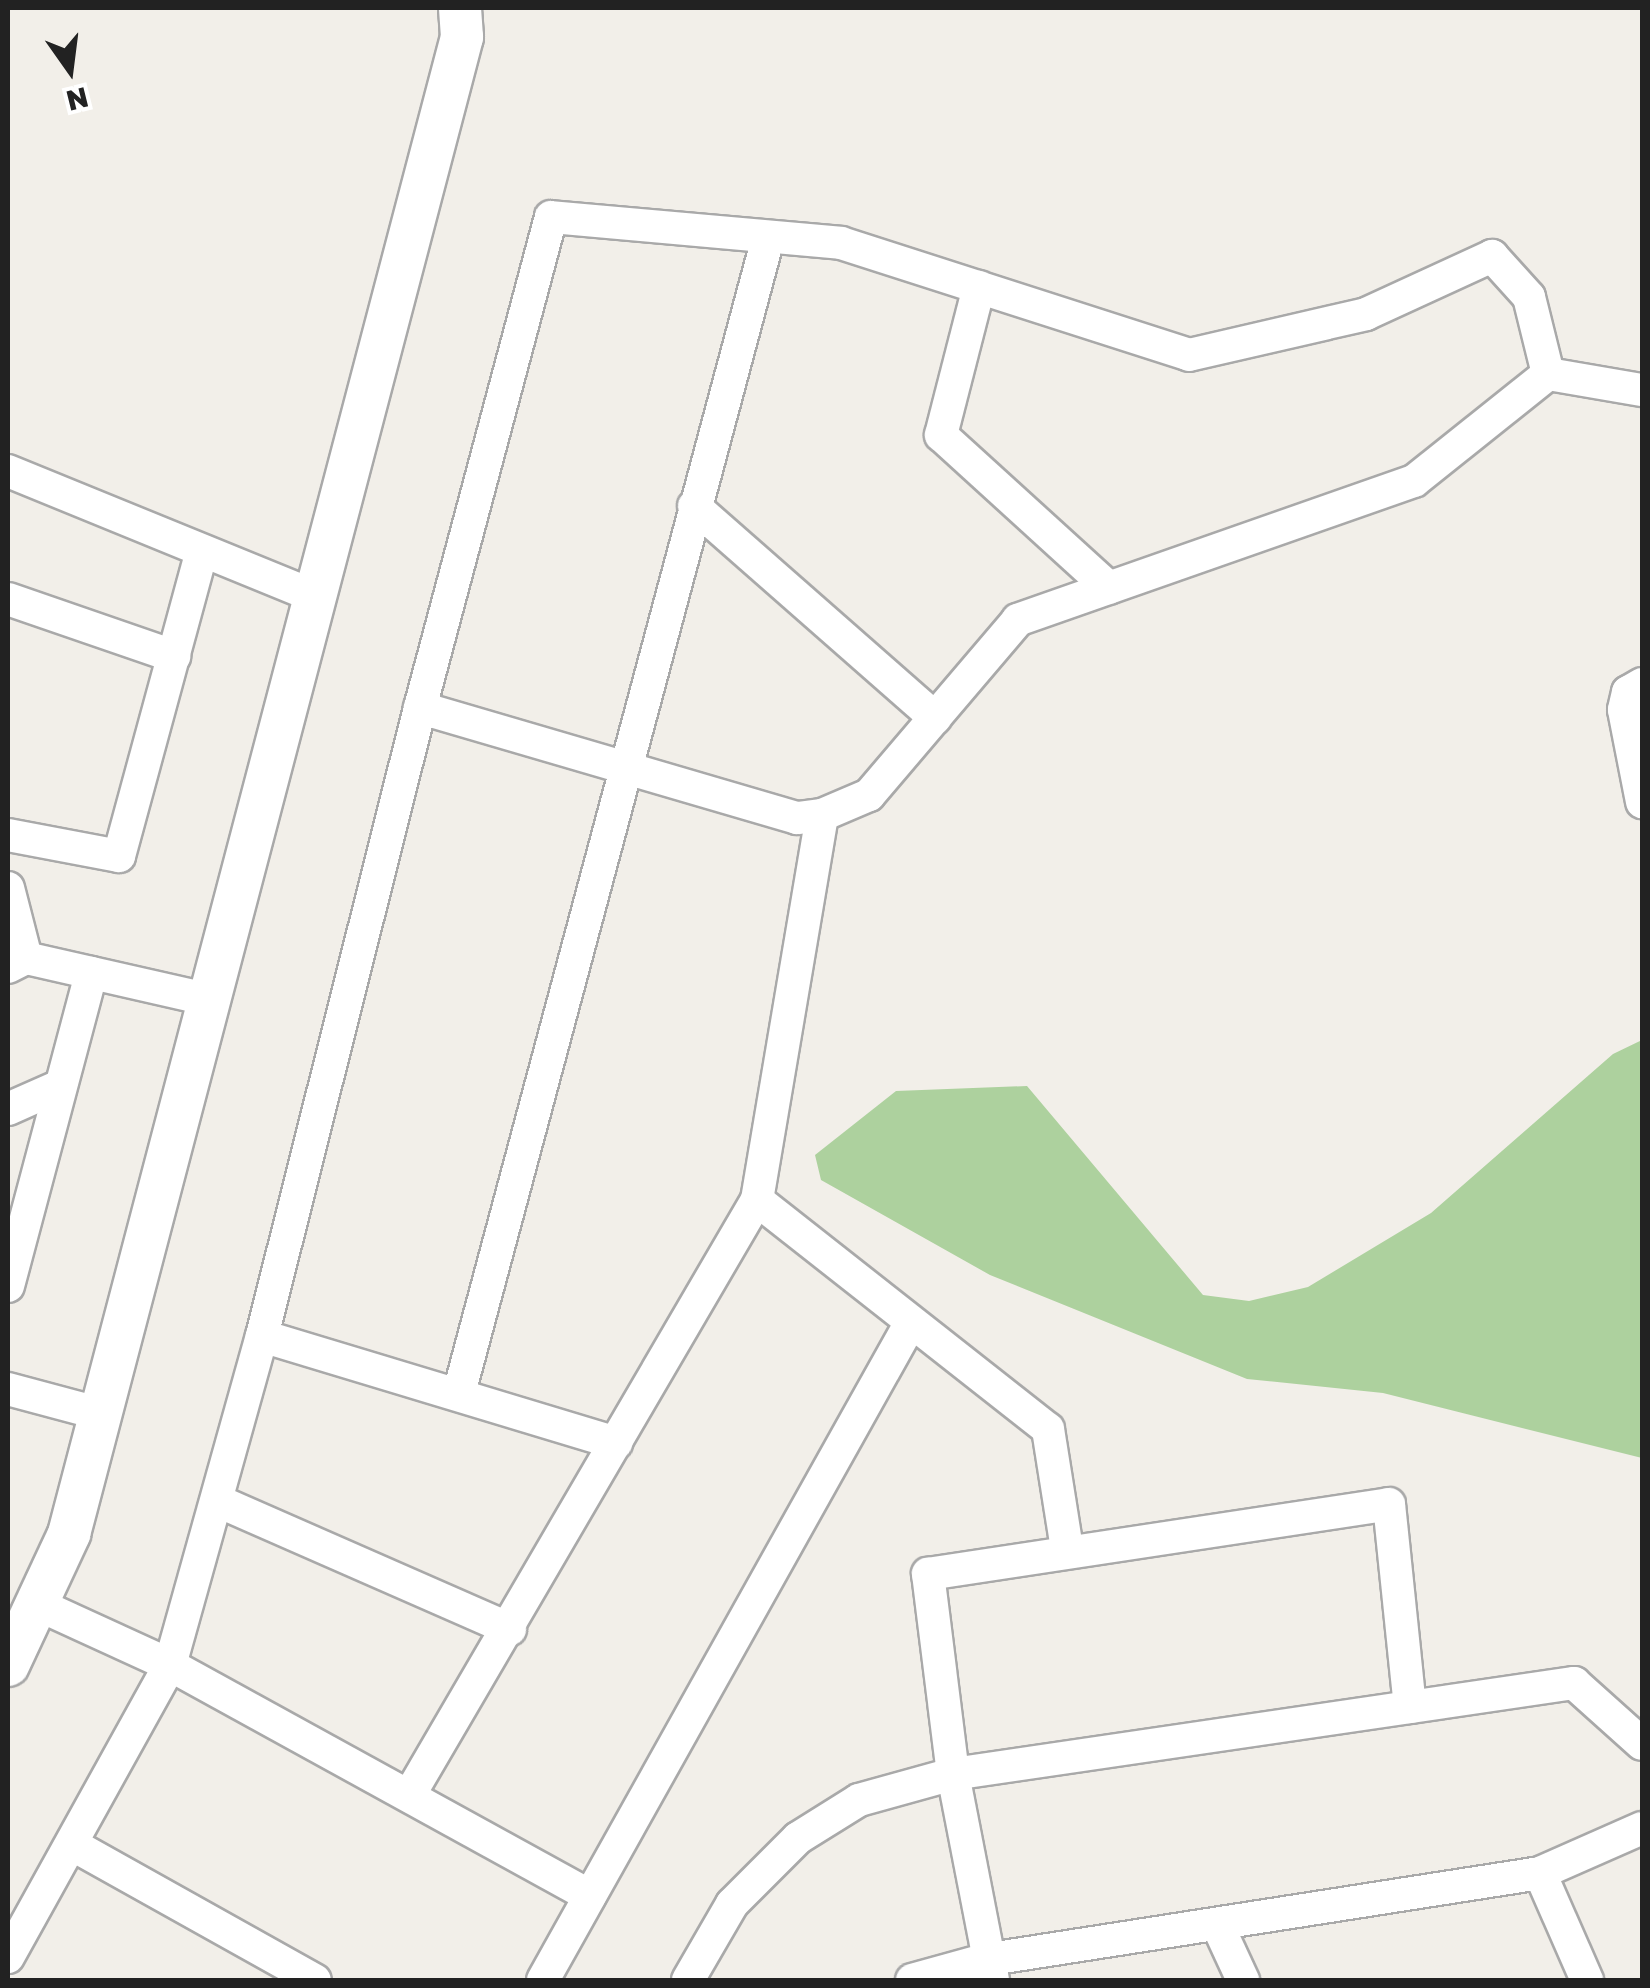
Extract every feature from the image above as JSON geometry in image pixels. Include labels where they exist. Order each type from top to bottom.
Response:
[{"type":"street","points":[[8,1665],[70,1534],[462,36],[460,8]]},
{"type":"street","points":[[8,1957],[170,1664],[262,1336],[420,708],[552,217],[841,243],[1189,356],[1366,314],[1492,256],[1529,297],[1548,374]]},
{"type":"street","points":[[458,1393],[621,770],[768,238]]},
{"type":"street","points":[[979,287],[941,435],[1109,588]]},
{"type":"street","points":[[420,708],[621,770],[797,818],[822,814],[869,795],[1018,620],[1414,481],[1548,374],[1642,390]]},
{"type":"street","points":[[8,471],[316,597]]},
{"type":"street","points":[[694,506],[935,718]]},
{"type":"street","points":[[8,836],[120,856],[202,551]]},
{"type":"street","points":[[8,599],[174,656]]},
{"type":"street","points":[[1642,684],[1628,692],[1624,710],[1642,802]]},
{"type":"street","points":[[410,1794],[757,1200],[822,814]]},
{"type":"street","points":[[8,888],[17,962],[91,972],[210,1000]]},
{"type":"street","points":[[8,1286],[91,972]]},
{"type":"street","points":[[8,1109],[60,1086]]},
{"type":"street","points":[[757,1200],[1048,1429],[1067,1549]]},
{"type":"street","points":[[542,1980],[910,1324]]},
{"type":"street","points":[[262,1336],[616,1443]]},
{"type":"street","points":[[8,1389],[101,1414]]},
{"type":"street","points":[[218,1502],[510,1628]]},
{"type":"street","points":[[989,1970],[953,1774],[928,1574],[1067,1549],[1390,1504],[1410,1707]]},
{"type":"street","points":[[39,1605],[170,1664],[590,1896]]},
{"type":"street","points":[[688,1980],[732,1904],[798,1838],[859,1800],[953,1774],[1574,1683],[1642,1744]]},
{"type":"street","points":[[912,1980],[989,1970],[1218,1926],[1540,1873],[1642,1828]]},
{"type":"street","points":[[73,1845],[315,1980]]},
{"type":"street","points":[[1540,1873],[1587,1980]]},
{"type":"street","points":[[1218,1926],[1243,1980]]},
{"type":"green space","points":[[1642,1040],[1642,1458],[1383,1393],[1247,1379],[990,1275],[821,1180],[815,1155],[896,1091],[1027,1086],[1203,1295],[1249,1301],[1308,1287],[1431,1213],[1613,1054]]}]
